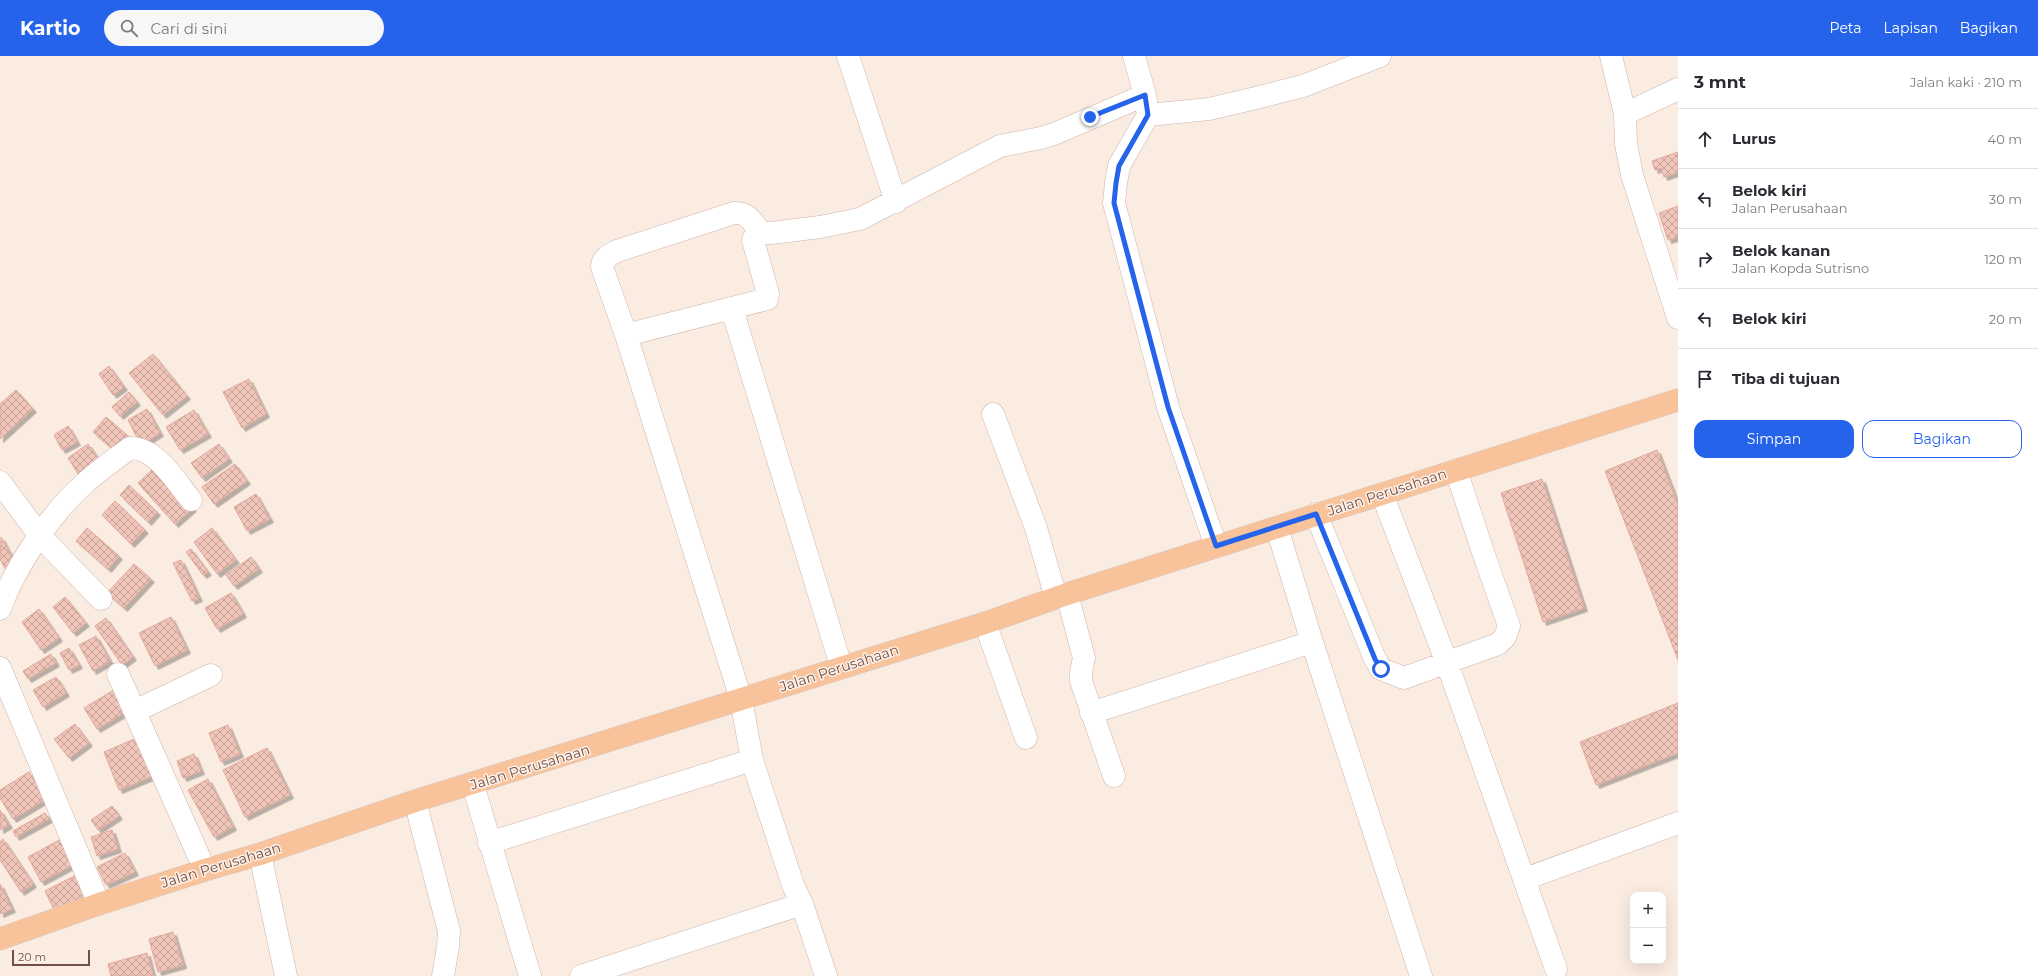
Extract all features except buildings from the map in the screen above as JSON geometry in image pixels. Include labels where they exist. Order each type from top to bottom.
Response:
[{"type":"main road","name":"Jalan Perusahaan","points":[[0,939],[99,904],[260,854],[415,801],[473,785],[741,700],[841,666],[985,623],[1061,596],[1216,546],[1277,528],[1316,514],[1678,400]]},
{"type":"street","points":[[848,56],[896,202]]},
{"type":"street","points":[[1134,56],[1146,105],[1119,166],[1114,203],[1168,407],[1216,546]]},
{"type":"street","points":[[626,335],[767,299],[768,297],[753,240],[756,234],[760,232],[771,233],[847,223],[860,219],[896,202],[1000,146],[1042,138],[1146,105],[1209,109],[1303,86],[1380,56]]},
{"type":"street","points":[[1611,56],[1625,114],[1626,144],[1632,175],[1678,318]]},
{"type":"street","points":[[1625,114],[1678,89]]},
{"type":"street","points":[[760,232],[749,217],[742,212],[734,213],[618,251],[608,256],[602,262],[602,267],[626,335],[741,700],[752,760],[793,885],[802,904],[826,976]]},
{"type":"street","points":[[732,309],[841,666]]},
{"type":"street","points":[[994,414],[1084,658],[1081,681],[1114,776]]},
{"type":"street","points":[[0,610],[19,567],[64,504],[84,483],[130,448],[138,448],[150,454],[191,500]]},
{"type":"street","points":[[1316,514],[1375,659],[1381,669],[1404,678],[1498,644],[1505,636],[1509,626],[1456,470]]},
{"type":"street","points":[[0,482],[40,536],[101,599]]},
{"type":"street","points":[[1382,494],[1447,663],[1556,969]]},
{"type":"street","points":[[1277,528],[1312,642],[1421,976]]},
{"type":"street","points":[[985,623],[1026,738]]},
{"type":"street","points":[[1091,713],[1312,642]]},
{"type":"street","points":[[0,668],[99,904]]},
{"type":"street","points":[[118,674],[205,870]]},
{"type":"street","points":[[135,711],[211,675]]},
{"type":"street","points":[[489,843],[752,760]]},
{"type":"street","points":[[473,785],[489,843],[530,976]]},
{"type":"street","points":[[415,801],[449,931],[443,976]]},
{"type":"street","points":[[1525,879],[1678,823]]},
{"type":"street","points":[[260,854],[286,976]]},
{"type":"street","points":[[580,976],[802,904]]},
{"type":"route","points":[[1090,117],[1145,95],[1148,115],[1127,149],[1119,166],[1114,194],[1114,203],[1168,407],[1216,546],[1277,528],[1316,514],[1375,659],[1381,669]]}]
